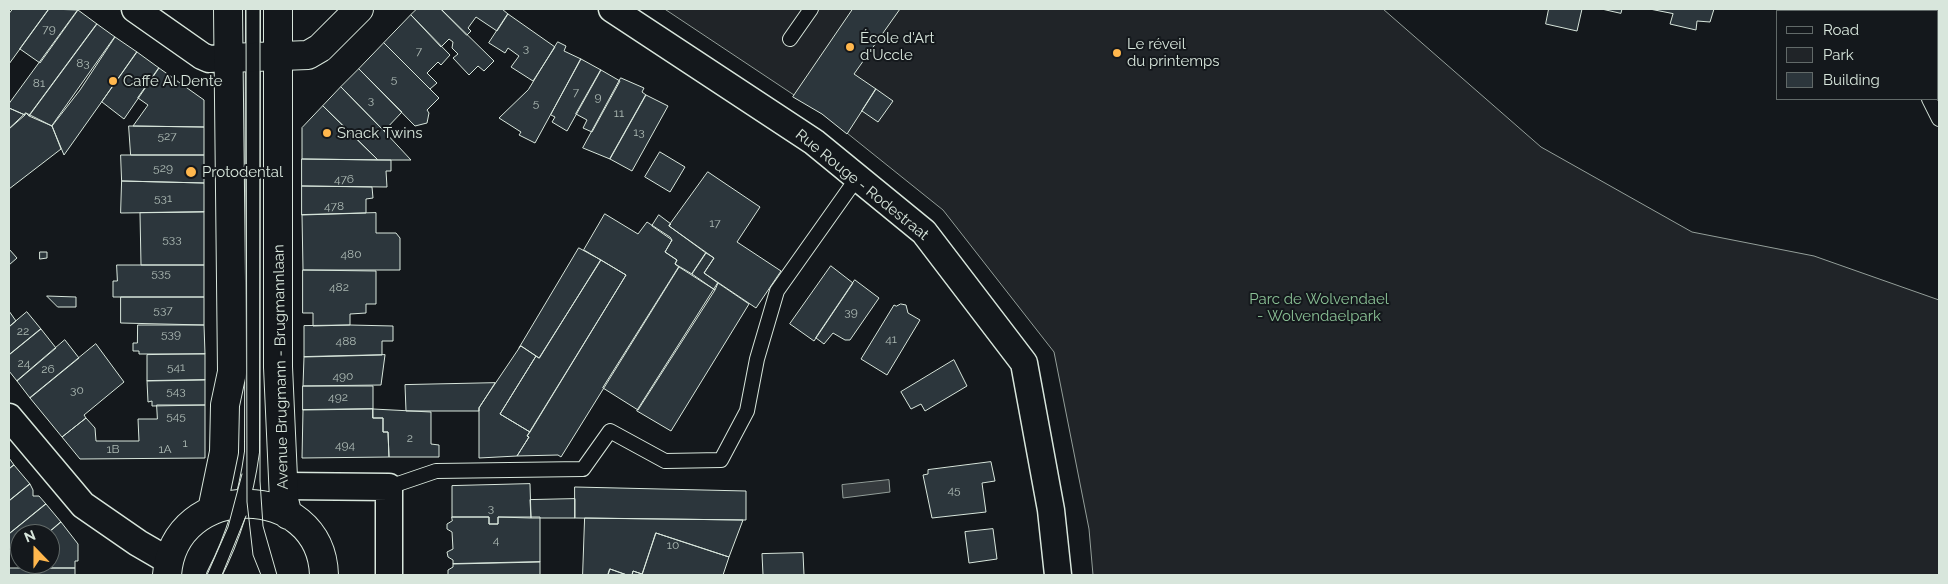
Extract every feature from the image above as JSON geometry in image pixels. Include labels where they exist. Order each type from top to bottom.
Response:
[{"type":"main road","name":"Avenue Brugmann - Brugmannlaan","points":[[228,9],[253,57],[278,367],[285,486],[284,500],[288,515]]},
{"type":"main road","name":"Avenue Brugmann - Brugmannlaan","points":[[212,510],[224,452],[225,404],[232,372],[253,57],[278,9]]},
{"type":"main road","points":[[253,57],[308,55],[320,48],[358,9]]},
{"type":"main road","name":"Avenue Brugmann - Brugmannlaan","points":[[168,568],[182,535],[196,520],[212,510],[243,502],[270,506],[288,515],[302,526],[314,542],[322,561],[324,575]]},
{"type":"street","points":[[135,9],[209,59],[253,57]]},
{"type":"street","name":"Rue Rouge - Rodestraat","points":[[612,9],[814,142],[924,232],[1024,363],[1051,510],[1058,575]]},
{"type":"street","points":[[9,417],[83,505],[168,568]]},
{"type":"street","points":[[285,486],[389,487],[389,575]]},
{"type":"lane","points":[[214,575],[230,542],[243,502],[252,452],[254,424],[253,9]]},
{"type":"lane","points":[[790,39],[811,9]]},
{"type":"lane","points":[[1930,100],[1939,119]]},
{"type":"lane","points":[[389,487],[436,471],[583,469],[610,431],[665,461],[721,460],[747,411],[757,359],[777,291],[857,178]]},
{"type":"green space","name":"Parc de Wolvendael - Wolvendaelpark","points":[[665,9],[1383,9],[1541,147],[1692,232],[1814,256],[1939,300],[1939,575],[1093,575],[1089,529],[1054,352],[943,210],[827,117]]},
{"type":"shaded area","points":[[889,480],[890,492],[843,498],[842,485]]},
{"type":"building","points":[[13,9],[49,9],[9,64],[9,14]]},
{"type":"building","points":[[49,9],[78,10],[40,63],[20,49]]},
{"type":"building","points":[[417,9],[441,9],[494,61],[484,71],[478,66],[469,75],[453,58],[458,54],[452,48],[453,42],[449,39],[441,47],[411,15]]},
{"type":"building","points":[[441,9],[502,9],[508,14],[497,31],[476,17],[468,28],[471,31],[467,35]]},
{"type":"building","name":"École d'Art d'Uccle","points":[[853,9],[900,9],[854,74],[876,89],[847,134],[822,114],[793,97]]},
{"type":"building","points":[[1549,9],[1582,9],[1577,31],[1546,24]]},
{"type":"building","points":[[1602,9],[1622,9],[1621,13]]},
{"type":"building","points":[[1650,9],[1714,9],[1710,22],[1697,21],[1696,30],[1670,24],[1673,14]]},
{"type":"building","points":[[78,10],[97,24],[29,116],[26,113],[25,115],[9,108],[9,104]]},
{"type":"building","points":[[508,14],[555,47],[533,81],[511,67],[519,56],[508,48],[505,53],[489,43]]},
{"type":"building","points":[[411,15],[450,55],[441,65],[438,62],[427,73],[437,83],[430,89],[384,43]]},
{"type":"building","points":[[97,24],[115,37],[80,90],[52,126],[29,116]]},
{"type":"building","points":[[115,37],[137,52],[64,155],[52,126]]},
{"type":"building","points":[[558,42],[566,46],[564,51],[581,59],[535,143],[519,135],[521,132],[499,118],[528,90]]},
{"type":"building","points":[[384,43],[439,98],[427,110],[429,113],[427,123],[415,126],[359,69]]},
{"type":"building","points":[[137,52],[159,68],[124,119],[102,102]]},
{"type":"building","points":[[581,59],[601,70],[567,131],[552,122],[555,117],[551,115]]},
{"type":"building","points":[[159,68],[204,100],[204,127],[133,126],[148,105],[138,98]]},
{"type":"building","points":[[359,69],[402,112],[384,131],[341,87]]},
{"type":"building","points":[[601,70],[620,81],[592,132],[583,128],[587,120],[576,114]]},
{"type":"building","points":[[621,78],[644,88],[642,92],[646,95],[610,159],[583,148]]},
{"type":"building","points":[[341,87],[411,160],[378,160],[323,106]]},
{"type":"building","points":[[876,89],[893,101],[878,122],[862,111]]},
{"type":"building","points":[[646,95],[668,106],[632,171],[610,159]]},
{"type":"building","points":[[323,106],[378,160],[302,159],[302,128]]},
{"type":"building","points":[[9,108],[25,115],[9,129]]},
{"type":"building","points":[[26,113],[52,126],[61,149],[9,189],[9,129]]},
{"type":"building","points":[[129,126],[204,127],[204,155],[131,155]]},
{"type":"building","points":[[660,152],[685,167],[670,192],[645,177]]},
{"type":"building","points":[[121,155],[204,155],[204,183],[122,181]]},
{"type":"building","points":[[302,159],[391,160],[391,171],[386,171],[387,187],[302,186]]},
{"type":"building","points":[[708,172],[760,207],[737,242],[781,271],[756,308],[704,273],[714,258],[669,226]]},
{"type":"building","points":[[122,181],[204,183],[204,212],[121,213]]},
{"type":"building","points":[[302,186],[372,187],[373,198],[366,199],[366,213],[302,215]]},
{"type":"building","points":[[204,212],[204,265],[141,265],[140,213]]},
{"type":"building","points":[[376,213],[376,233],[396,233],[400,238],[400,270],[303,270],[302,215]]},
{"type":"building","points":[[605,214],[638,234],[647,222],[670,237],[672,240],[665,252],[677,260],[675,264],[679,267],[561,457],[558,455],[517,456],[529,437],[527,436],[626,275],[584,250]]},
{"type":"building","points":[[659,215],[671,224],[669,226],[706,253],[692,274],[675,264],[677,260],[665,252],[672,240],[652,226]]},
{"type":"building","points":[[579,248],[601,260],[539,358],[521,346],[519,348]]},
{"type":"building","points":[[9,249],[17,258],[9,265]]},
{"type":"building","points":[[40,252],[47,252],[47,258],[40,259]]},
{"type":"building","points":[[706,253],[714,258],[704,273],[718,283],[715,290],[692,274]]},
{"type":"building","points":[[601,260],[626,275],[530,432],[500,414],[536,356],[539,358]]},
{"type":"building","points":[[117,265],[204,265],[204,297],[113,297],[113,281],[117,281]]},
{"type":"building","points":[[831,266],[853,283],[814,341],[790,324]]},
{"type":"building","points":[[679,267],[715,290],[638,410],[603,388]]},
{"type":"building","points":[[303,270],[376,271],[376,304],[366,304],[366,313],[350,314],[350,325],[313,326],[313,313],[303,313]]},
{"type":"building","points":[[855,280],[879,298],[850,340],[845,340],[833,333],[824,344],[816,338]]},
{"type":"building","points":[[718,283],[749,304],[671,431],[637,411]]},
{"type":"building","points":[[47,296],[76,297],[76,307],[58,307]]},
{"type":"building","points":[[121,297],[204,297],[204,325],[121,323]]},
{"type":"building","points":[[894,305],[906,305],[908,313],[920,320],[887,375],[861,359]]},
{"type":"building","points":[[9,311],[16,321],[9,327]]},
{"type":"building","points":[[27,312],[41,329],[9,355],[9,327]]},
{"type":"building","points":[[138,325],[204,325],[205,354],[139,354],[139,351],[133,351],[133,343],[137,343]]},
{"type":"building","points":[[304,326],[393,326],[393,341],[382,341],[382,355],[304,357]]},
{"type":"building","points":[[41,329],[56,348],[17,381],[9,371],[9,355]]},
{"type":"building","points":[[65,340],[79,358],[30,398],[17,381]]},
{"type":"building","points":[[96,344],[124,382],[84,415],[86,418],[62,437],[30,398]]},
{"type":"building","points":[[521,346],[536,356],[500,414],[530,432],[527,436],[529,437],[517,456],[479,458],[479,408]]},
{"type":"building","points":[[205,354],[205,380],[147,381],[147,355]]},
{"type":"building","points":[[385,355],[381,385],[303,386],[304,357]]},
{"type":"building","points":[[954,360],[967,386],[925,411],[921,404],[911,409],[901,392]]},
{"type":"building","points":[[205,380],[205,405],[152,406],[152,401],[148,402],[147,381]]},
{"type":"building","points":[[495,383],[479,411],[406,411],[405,385]]},
{"type":"building","points":[[303,386],[373,386],[373,409],[303,410]]},
{"type":"building","points":[[157,405],[205,405],[205,458],[80,459],[62,437],[86,418],[95,428],[96,441],[139,441],[138,419],[157,419]]},
{"type":"building","points":[[373,409],[431,412],[431,444],[439,445],[439,457],[389,457],[388,432],[383,432],[383,418],[373,418]]},
{"type":"building","points":[[373,409],[373,418],[383,418],[383,432],[388,432],[389,457],[302,458],[303,410]]},
{"type":"building","points":[[9,458],[14,465],[9,469]]},
{"type":"building","points":[[991,462],[995,481],[982,483],[986,512],[932,518],[923,475],[928,474],[928,470]]},
{"type":"building","points":[[14,465],[30,484],[9,501],[9,469]]},
{"type":"building","points":[[30,484],[33,496],[39,496],[46,504],[21,524],[10,524],[9,534],[9,501]]},
{"type":"building","points":[[530,484],[531,518],[498,517],[498,524],[489,524],[489,517],[452,517],[452,486]]},
{"type":"building","points":[[575,487],[746,491],[746,520],[575,518]]},
{"type":"building","points":[[575,499],[575,518],[531,518],[530,500]]},
{"type":"building","points":[[46,504],[61,522],[59,524],[21,524]]},
{"type":"building","points":[[452,517],[489,517],[489,524],[498,524],[498,517],[540,517],[540,562],[453,564],[453,560],[448,557],[447,552],[453,549],[452,532],[447,529],[447,524],[452,521]]},
{"type":"building","points":[[585,518],[743,520],[729,557],[656,533],[642,574],[633,571],[632,575],[627,575],[610,569],[608,575],[583,575]]},
{"type":"building","points":[[61,522],[78,544],[78,561],[75,561],[75,568],[60,568],[59,524]]},
{"type":"building","points":[[993,529],[997,559],[969,563],[965,532]]},
{"type":"building","points":[[656,533],[729,557],[723,575],[632,575],[633,571],[642,574]]},
{"type":"building","points":[[803,553],[804,575],[763,575],[762,554]]},
{"type":"building","points":[[540,562],[540,575],[448,575],[448,570],[453,567],[453,564]]},
{"type":"building","points":[[9,568],[10,574],[60,574],[60,568],[75,568],[75,575],[9,575]]},
{"type":"building","points":[[610,569],[627,575],[608,575]]},
{"type":"tram line","points":[[246,9],[247,502],[253,555],[261,575]]},
{"type":"tram line","points":[[260,9],[260,481],[263,526],[277,575]]},
{"type":"tram line","points":[[207,575],[228,527],[242,474]]},
{"type":"tram line","points":[[222,575],[246,516]]},
{"type":"place","name":"École d'Art d'Uccle","points":[[850,47]]},
{"type":"place","name":"Le réveil du printemps","points":[[1117,53]]},
{"type":"place","name":"Caffe Al Dente","points":[[113,81]]},
{"type":"place","name":"Snack Twins","points":[[327,133]]},
{"type":"place","name":"Protodental","points":[[191,172]]}]
